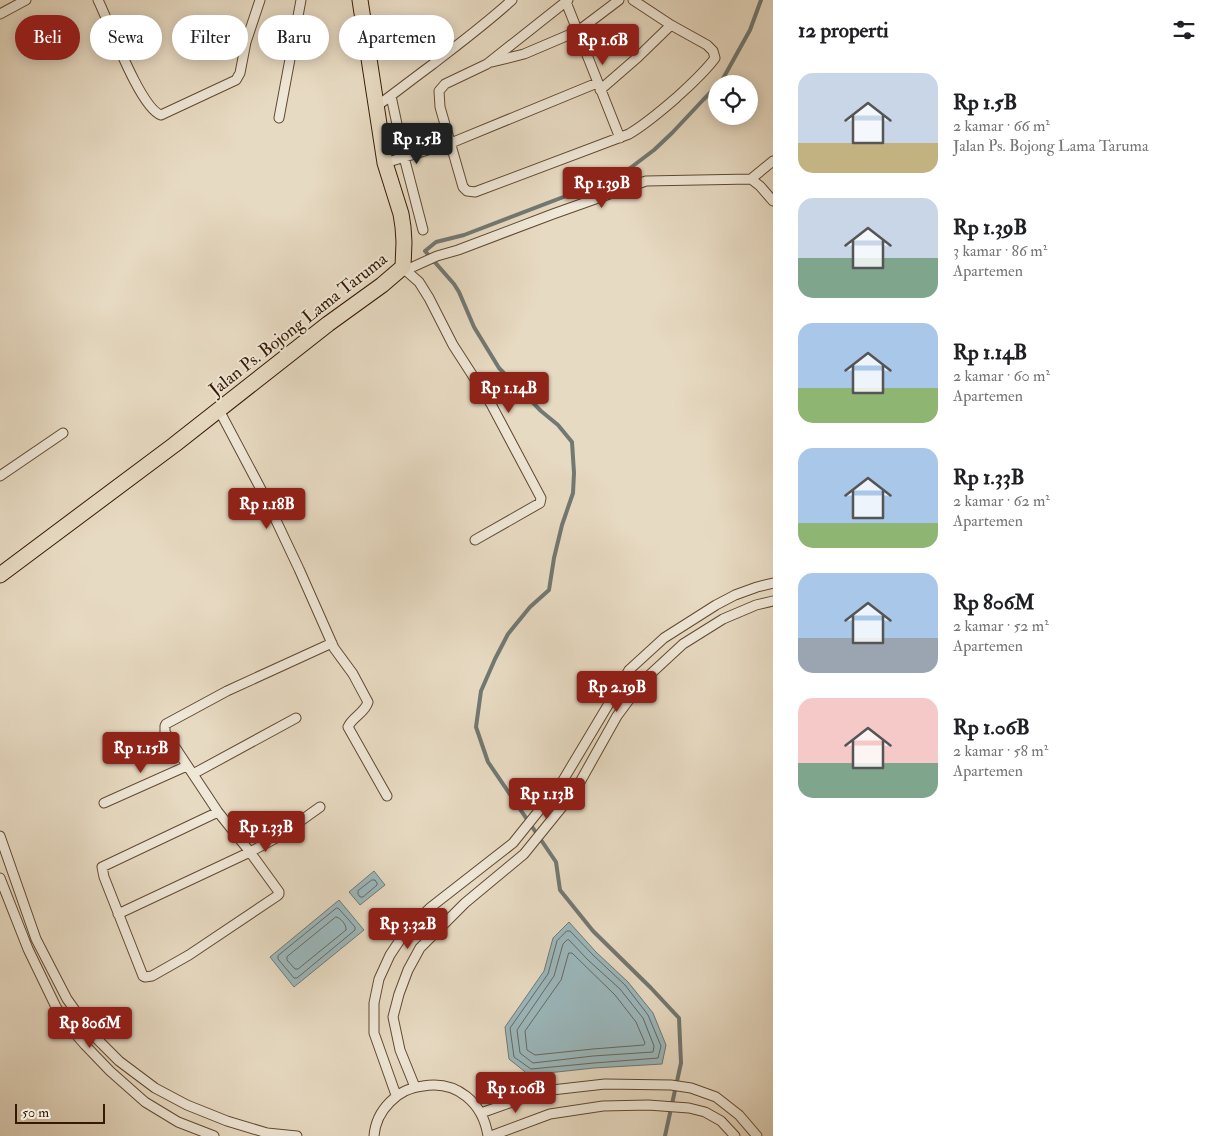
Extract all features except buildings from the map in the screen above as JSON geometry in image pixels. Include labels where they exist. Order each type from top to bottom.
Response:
[{"type":"main road","name":"Jalan Ps. Bojong Lama Taruma","points":[[0,575],[174,445],[328,324],[405,269],[404,227],[385,163],[360,0]]},
{"type":"street","points":[[0,14],[26,0]]},
{"type":"street","points":[[98,0],[127,67],[150,108],[161,115],[236,80],[240,73],[246,42],[260,0]]},
{"type":"street","points":[[279,118],[301,0]]},
{"type":"street","points":[[377,106],[486,23],[512,0]]},
{"type":"street","points":[[619,0],[578,31],[524,54],[487,64],[445,84],[440,90],[440,107],[463,186],[467,191],[475,192],[620,138],[638,128],[666,107],[707,69],[715,58],[713,51],[707,45],[671,25],[633,0]]},
{"type":"street","points":[[487,64],[567,1],[620,138]]},
{"type":"street","points":[[385,163],[451,142],[599,86],[638,57],[671,25]]},
{"type":"street","points":[[390,96],[423,230]]},
{"type":"street","points":[[475,540],[540,503],[541,498],[491,404],[453,345],[429,298],[419,282],[405,269],[436,256],[458,250],[646,181],[751,179],[773,162]]},
{"type":"street","points":[[751,179],[773,201]]},
{"type":"street","points":[[219,410],[268,503],[332,643],[353,674],[368,702],[367,706],[349,723],[348,727],[387,796]]},
{"type":"street","points":[[0,476],[63,433]]},
{"type":"street","points":[[396,1095],[374,1033],[374,1003],[379,979],[390,954],[406,931],[431,907],[513,843],[562,782],[629,670],[664,638],[716,605],[735,595],[773,583]]},
{"type":"street","points":[[415,1087],[400,1050],[393,1017],[408,970],[420,948],[465,903],[524,854],[575,792],[617,716],[643,681],[683,644],[723,619],[773,601]]},
{"type":"street","points":[[218,812],[102,867],[118,914],[144,976],[152,976],[189,955],[279,894],[250,852],[218,812],[165,732],[166,724],[227,691],[332,643]]},
{"type":"street","points":[[193,774],[296,718]]},
{"type":"street","points":[[104,803],[188,766]]},
{"type":"street","points":[[118,914],[250,852],[278,836],[320,807]]},
{"type":"street","points":[[0,836],[36,939],[67,999],[92,1034],[119,1061],[155,1088],[187,1104],[227,1121],[267,1133],[297,1136]]},
{"type":"street","points":[[0,878],[28,949],[56,1007],[85,1046],[145,1102],[178,1122],[214,1136]]},
{"type":"street","points":[[374,1136],[378,1119],[385,1107],[396,1095],[415,1087],[433,1084],[448,1086],[461,1092],[472,1101],[481,1113],[489,1136],[550,1114],[603,1106],[648,1105],[689,1108],[705,1112],[721,1121],[735,1136]]},
{"type":"street","points":[[481,1113],[542,1091],[605,1084],[671,1085],[691,1088],[716,1097],[739,1114],[757,1136]]},
{"type":"water","points":[[374,871],[385,885],[360,905],[349,892]]},
{"type":"water","points":[[339,900],[364,930],[294,987],[270,957]]},
{"type":"water","points":[[569,922],[596,952],[628,982],[653,1013],[666,1045],[662,1064],[594,1068],[529,1075],[509,1059],[505,1027],[544,971],[553,938]]},
{"type":"waterway","points":[[725,75],[750,30],[761,0]]},
{"type":"waterway","points":[[665,1136],[681,1063],[679,1018],[593,931],[560,890],[556,862],[488,762],[476,727],[481,691],[508,634],[530,607],[549,590],[562,525],[573,493],[572,442],[558,425],[541,411],[499,368],[474,327],[454,284],[425,251],[436,242],[464,235],[621,175],[654,150],[708,95]]}]
